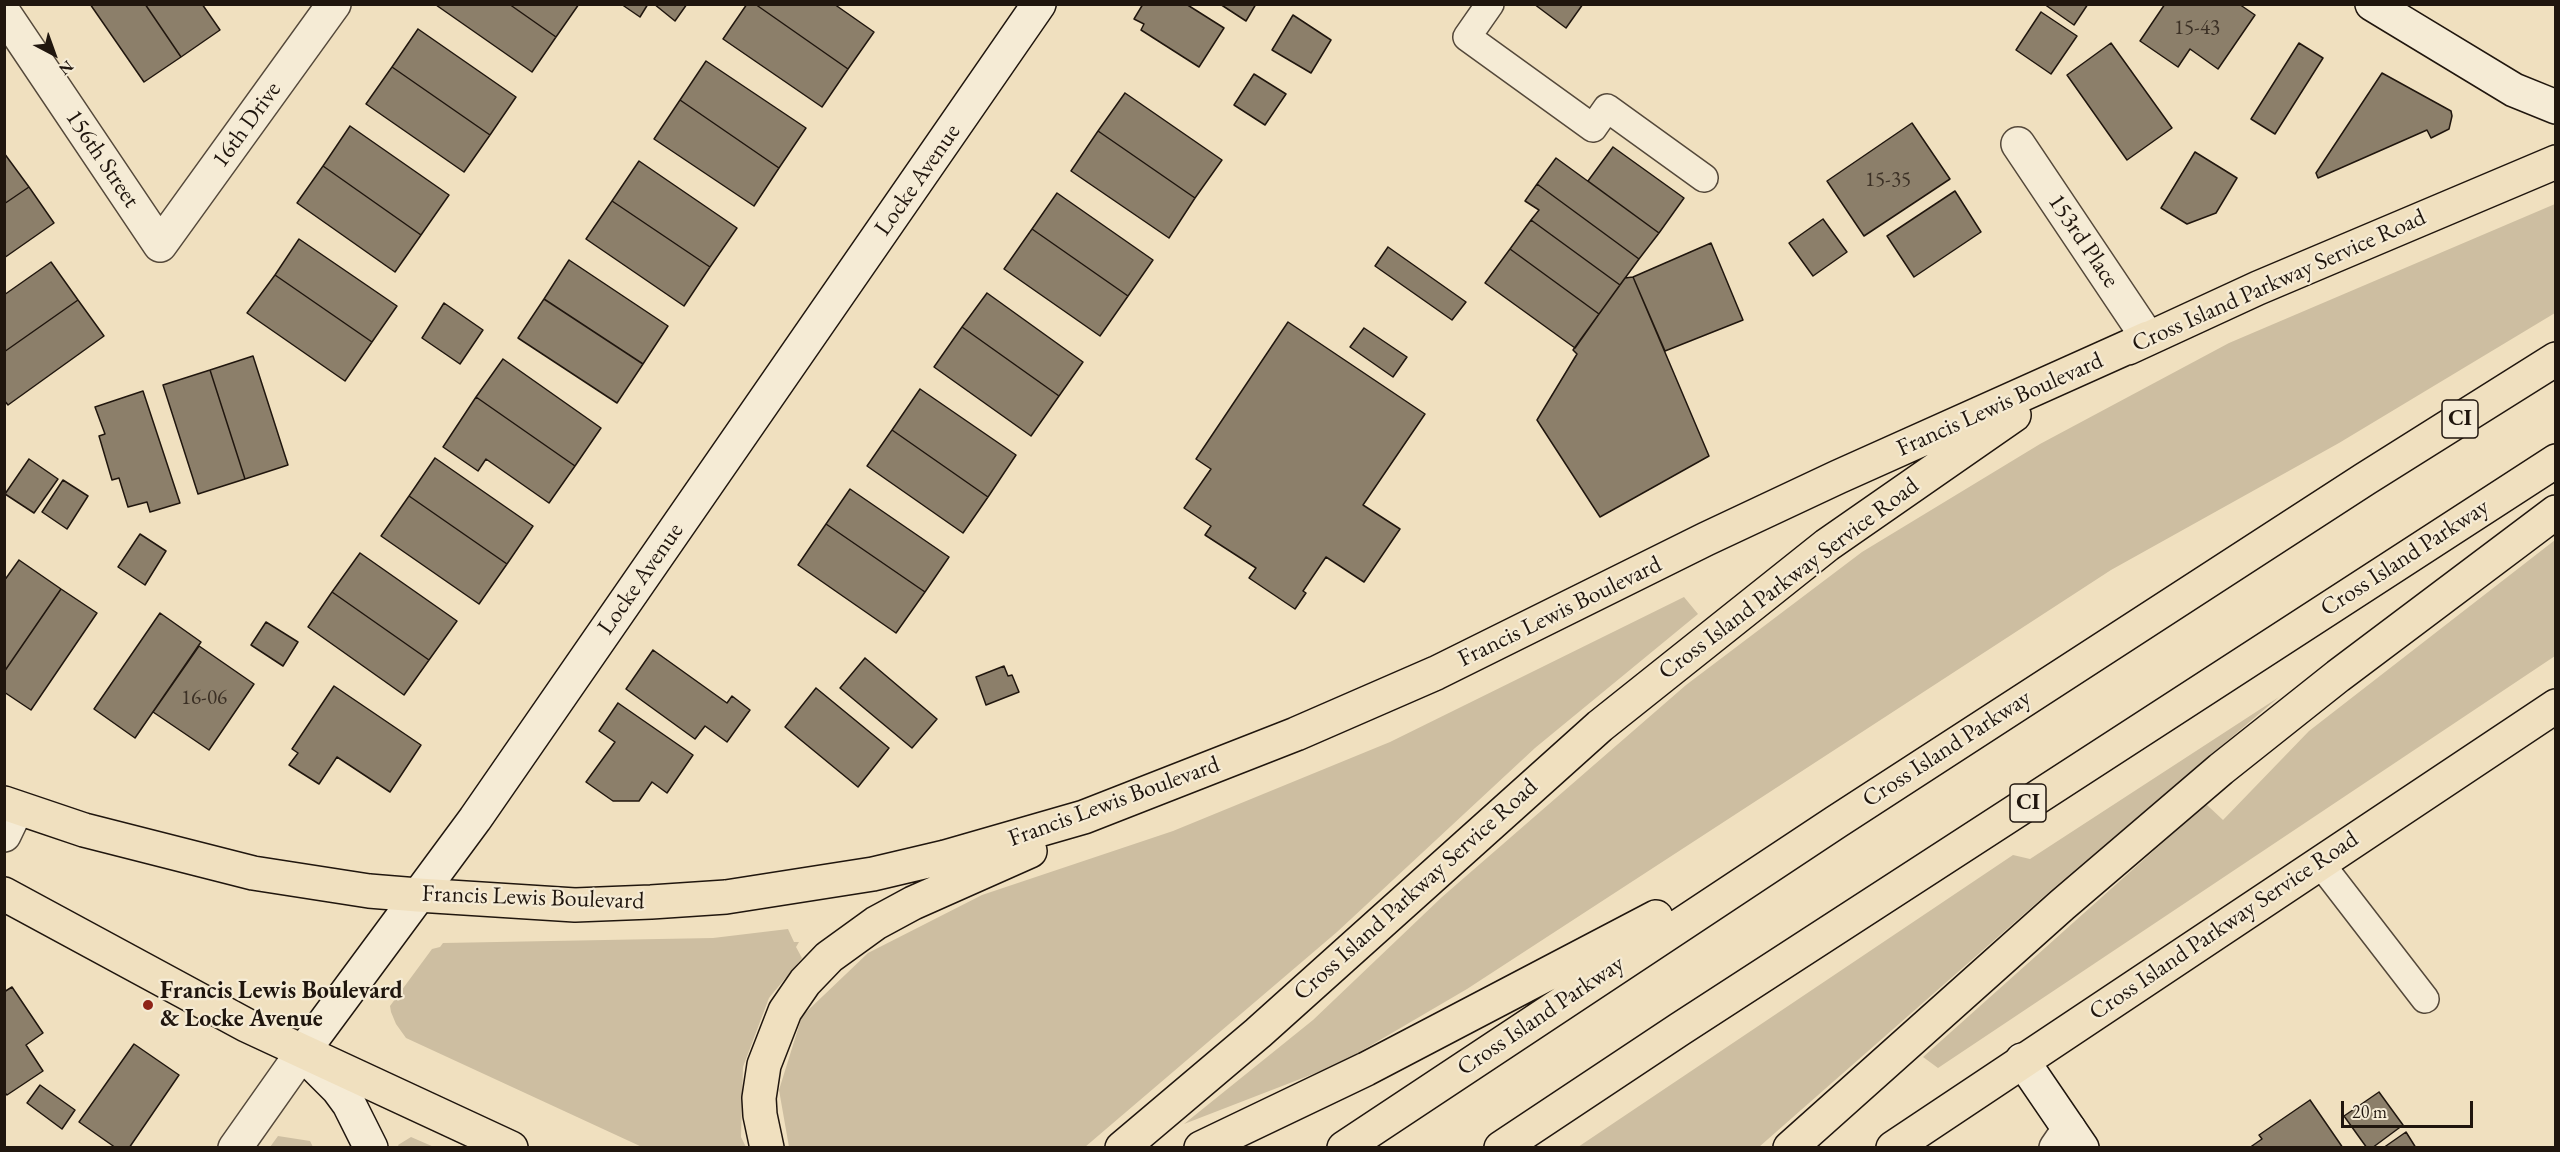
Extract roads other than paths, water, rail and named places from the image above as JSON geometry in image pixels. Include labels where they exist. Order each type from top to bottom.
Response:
[{"type":"main road","name":"Cross Island Parkway Service Road","points":[[1122,1148],[1258,1033],[1600,726],[1772,587],[1883,504],[2011,417],[2085,371],[2148,338],[2556,162]]},
{"type":"main road","name":"Francis Lewis Boulevard","points":[[9,815],[84,830],[253,873],[369,891],[418,895],[575,905],[726,897],[873,874],[1012,839],[1084,817],[1226,762],[1436,673],[1706,539],[2148,338]]},
{"type":"main road","name":"Cross Island Parkway","points":[[1344,1148],[1836,822],[2346,491],[2556,359]]},
{"type":"main road","name":"Cross Island Parkway","points":[[1502,1148],[1719,1003],[2556,461]]},
{"type":"main road","points":[[1790,1148],[2062,905],[2221,769],[2338,676],[2556,512]]},
{"type":"main road","name":"Cross Island Parkway Service Road","points":[[1893,1148],[2556,706]]},
{"type":"main road","points":[[766,1148],[759,1098],[770,1047],[785,1011],[795,996],[830,957],[859,934],[913,903],[1226,762]]},
{"type":"main road","points":[[1201,1148],[1382,1061],[1836,822]]},
{"type":"main road","points":[[4,894],[204,1003],[302,1053],[511,1148]]},
{"type":"street","name":"16th Drive","points":[[160,245],[334,4]]},
{"type":"street","name":"Locke Avenue","points":[[235,1148],[302,1053],[475,819],[1040,4]]},
{"type":"street","points":[[2372,4],[2514,90],[2556,107]]},
{"type":"street","name":"156th Street","points":[[4,13],[160,245]]},
{"type":"street","name":"153rd Place","points":[[2018,144],[2148,338]]},
{"type":"street","points":[[302,1053],[327,1076],[344,1096],[371,1148]]},
{"type":"street","points":[[2022,1060],[2069,1141]]},
{"type":"lane","points":[[1490,4],[1467,37],[1593,128],[1607,108],[1704,178]]},
{"type":"lane","points":[[2320,863],[2425,999]]},
{"type":"place","name":"Francis Lewis Boulevard & Locke Avenue","points":[[148,1005]]}]
